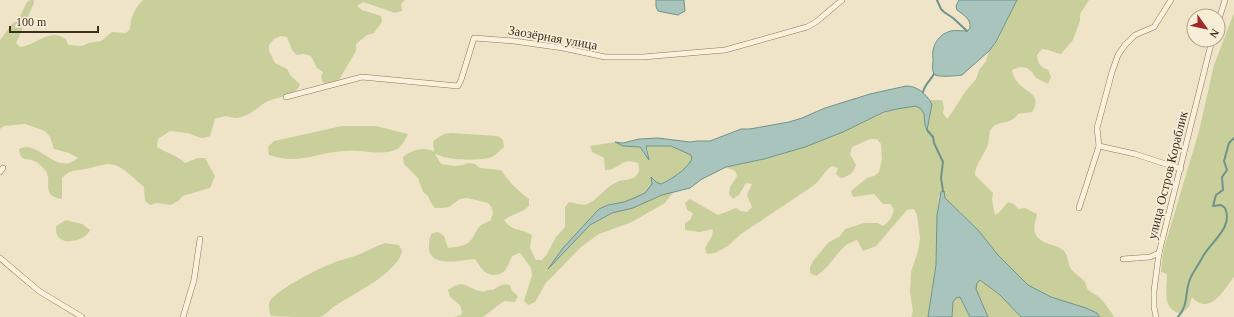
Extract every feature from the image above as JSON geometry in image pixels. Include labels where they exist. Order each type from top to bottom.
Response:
[{"type":"street","name":"Заозёрная улица","points":[[286,97],[362,77],[458,86],[474,38],[542,45],[605,57],[643,57],[725,50],[807,27],[816,22],[842,0]]},
{"type":"street","points":[[1079,208],[1099,146],[1097,128],[1118,55],[1124,45],[1135,36],[1154,27],[1171,0]]},
{"type":"street","name":"улица Остров Кораблик","points":[[1156,317],[1154,307],[1154,291],[1160,253],[1210,48]]},
{"type":"street","points":[[1099,146],[1135,154],[1181,170]]},
{"type":"street","points":[[183,317],[194,280],[200,239]]},
{"type":"street","points":[[1123,259],[1150,257],[1160,253]]},
{"type":"street","points":[[0,258],[39,291],[82,317]]},
{"type":"green space","points":[[34,0],[34,3],[16,43],[20,47],[54,35],[66,39],[68,45],[82,46],[88,43],[101,41],[112,32],[126,33],[130,29],[134,13],[143,0],[405,0],[401,4],[402,11],[395,13],[363,2],[357,6],[362,10],[381,16],[382,22],[374,33],[367,35],[356,44],[356,51],[339,80],[331,83],[323,83],[321,77],[323,72],[317,68],[311,56],[304,54],[297,55],[292,50],[287,37],[280,36],[274,39],[269,45],[269,51],[275,63],[287,69],[291,76],[300,84],[298,89],[288,95],[266,102],[244,116],[233,118],[224,116],[215,119],[210,136],[200,138],[187,133],[170,131],[158,139],[157,147],[179,158],[185,163],[198,158],[205,158],[215,176],[210,188],[183,196],[171,205],[157,203],[150,205],[145,201],[144,187],[127,172],[112,164],[104,164],[69,173],[62,178],[62,199],[55,197],[49,191],[47,173],[41,165],[31,160],[24,159],[21,156],[19,149],[30,147],[38,150],[59,163],[71,162],[78,158],[69,153],[54,149],[50,137],[45,131],[25,124],[4,126],[0,129],[0,40],[12,24],[18,20],[27,2]]},
{"type":"green space","points":[[1017,0],[1089,0],[1080,14],[1080,21],[1073,40],[1061,54],[1042,49],[1037,55],[1040,64],[1043,68],[1048,70],[1051,77],[1048,84],[1036,78],[1027,68],[1020,67],[1012,70],[1014,78],[1018,83],[1033,95],[1035,105],[1032,112],[1018,114],[1012,120],[997,124],[992,128],[987,148],[975,171],[975,175],[993,193],[992,200],[995,215],[1008,202],[1014,204],[1018,209],[1025,208],[1037,214],[1034,228],[1036,235],[1042,241],[1056,246],[1065,252],[1071,269],[1085,282],[1091,292],[1101,299],[1114,317],[1100,317],[1097,313],[1078,305],[1051,297],[1028,285],[998,255],[978,230],[945,198],[944,191],[939,196],[936,265],[928,317],[911,317],[913,312],[910,292],[911,272],[918,251],[920,238],[917,215],[914,209],[907,210],[876,246],[863,251],[857,240],[849,243],[816,276],[810,273],[810,267],[813,261],[828,243],[840,236],[845,229],[864,223],[878,223],[883,226],[891,217],[894,209],[890,204],[883,204],[874,194],[853,197],[851,191],[867,178],[874,176],[879,172],[882,159],[881,144],[877,139],[870,139],[852,147],[850,154],[856,165],[849,175],[841,178],[836,174],[838,168],[832,166],[813,186],[741,234],[728,246],[715,253],[707,254],[705,248],[712,236],[713,229],[700,232],[685,230],[685,223],[690,220],[693,213],[687,210],[685,203],[690,199],[718,215],[736,208],[747,212],[752,207],[747,195],[752,184],[746,183],[739,195],[733,199],[729,194],[730,187],[737,176],[735,171],[726,167],[765,159],[803,147],[841,133],[890,110],[904,106],[916,106],[922,110],[927,130],[932,104],[930,100],[942,100],[944,107],[943,113],[947,119],[965,92],[976,79],[979,70],[986,61],[989,51],[997,42]]},
{"type":"green space","points":[[1234,13],[1234,277],[1216,299],[1210,303],[1204,304],[1198,302],[1192,297],[1189,307],[1181,314],[1170,308],[1166,298],[1167,274],[1161,272],[1163,252],[1199,131],[1214,65],[1221,48],[1226,48],[1226,34]]},
{"type":"green space","points":[[342,126],[376,126],[408,134],[400,147],[386,152],[338,152],[300,159],[280,158],[269,155],[268,147],[274,141]]},
{"type":"green space","points":[[451,133],[498,136],[503,140],[504,147],[492,157],[468,160],[443,157],[435,154],[441,164],[455,166],[468,163],[475,164],[480,168],[501,170],[514,186],[529,199],[529,206],[504,220],[513,228],[532,235],[530,248],[536,260],[542,260],[556,237],[565,227],[565,207],[569,202],[585,205],[613,184],[633,178],[638,174],[638,163],[632,162],[623,163],[614,168],[605,170],[604,158],[592,152],[590,146],[615,142],[623,146],[640,147],[648,158],[648,150],[646,146],[671,146],[691,155],[692,159],[674,177],[661,184],[656,182],[653,178],[652,184],[645,193],[640,196],[599,209],[563,248],[550,266],[590,225],[612,213],[633,208],[674,191],[665,203],[632,222],[599,234],[581,247],[546,283],[535,302],[528,305],[524,301],[532,275],[531,268],[520,253],[512,257],[504,272],[494,275],[484,271],[475,259],[448,262],[435,259],[431,255],[429,244],[432,233],[438,232],[444,236],[448,248],[462,246],[472,239],[480,226],[490,221],[493,214],[492,208],[488,203],[467,198],[460,199],[449,207],[435,208],[428,196],[423,192],[418,178],[404,164],[403,157],[414,151],[426,149],[434,152],[433,141],[444,134]]},
{"type":"green space","points":[[66,220],[82,224],[90,230],[82,238],[77,240],[65,241],[60,239],[57,235],[56,226]]},
{"type":"green space","points":[[385,243],[399,245],[402,251],[399,259],[384,275],[335,306],[324,315],[320,317],[271,316],[269,308],[270,301],[274,296],[290,285],[309,274],[340,260],[357,255]]},
{"type":"green space","points":[[980,280],[1000,295],[1021,317],[988,317],[976,289],[977,283]]},
{"type":"green space","points":[[461,284],[483,292],[508,284],[510,285],[512,291],[518,296],[515,302],[504,301],[483,317],[454,317],[461,315],[462,312],[460,305],[450,297],[448,290]]},
{"type":"green space","points":[[956,297],[960,297],[970,317],[952,317],[953,302]]},
{"type":"water","points":[[656,0],[684,0],[685,11],[678,15],[658,11],[656,7]]},
{"type":"water","points":[[959,0],[1017,0],[996,42],[989,51],[962,75],[937,76],[933,72],[932,67],[933,50],[936,42],[946,33],[953,31],[967,31],[970,28],[970,22],[957,10],[956,6]]},
{"type":"water","points":[[906,86],[914,87],[921,91],[932,104],[927,130],[924,114],[921,109],[916,106],[897,109],[884,112],[843,132],[805,147],[764,159],[726,167],[702,179],[690,188],[662,195],[633,208],[612,213],[590,225],[548,269],[563,248],[599,209],[608,205],[624,202],[645,193],[652,184],[651,177],[656,182],[661,184],[670,180],[686,167],[692,159],[691,155],[671,146],[646,146],[649,160],[640,147],[623,146],[615,142],[623,143],[639,139],[658,138],[690,142],[710,141],[741,129],[750,129],[789,122],[825,108],[870,94]]},
{"type":"water","points":[[944,191],[945,198],[978,230],[998,255],[1028,285],[1051,297],[1086,308],[1097,313],[1100,317],[1021,317],[1000,295],[980,280],[977,283],[976,289],[988,317],[970,317],[960,297],[956,298],[953,302],[952,317],[928,317],[936,265],[937,215],[941,192]]},
{"type":"waterway","points":[[937,0],[941,9],[967,31]]},
{"type":"waterway","points":[[923,92],[934,74]]},
{"type":"waterway","points":[[927,130],[933,137],[934,143],[943,162],[941,178],[943,191]]},
{"type":"waterway","points":[[1178,317],[1185,305],[1191,276],[1206,252],[1224,228],[1226,222],[1227,215],[1225,208],[1221,205],[1213,206],[1216,195],[1223,190],[1222,177],[1227,170],[1224,161],[1229,143],[1234,138]]}]
